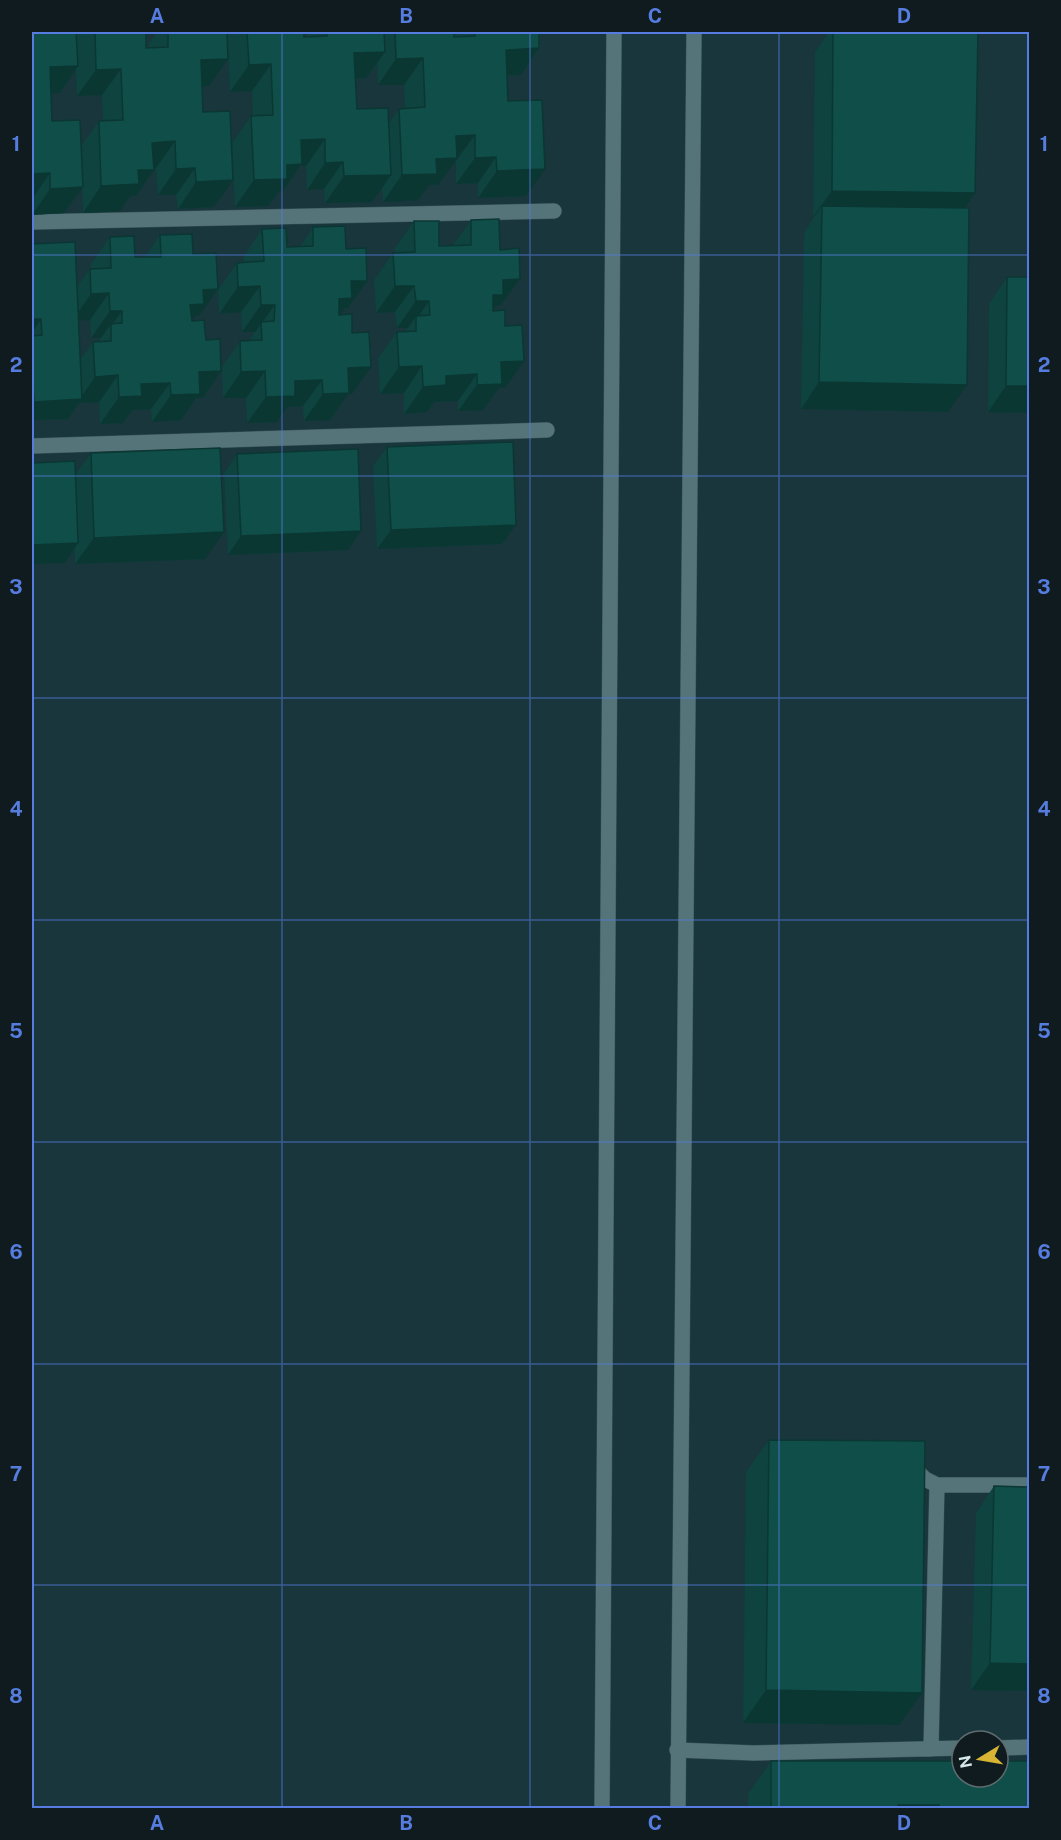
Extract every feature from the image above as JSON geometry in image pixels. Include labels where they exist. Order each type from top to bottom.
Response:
[{"type":"street","points":[[602,1809],[614,32]]},
{"type":"street","points":[[678,1809],[694,32]]},
{"type":"street","points":[[32,222],[554,211]]},
{"type":"street","points":[[32,446],[547,430]]},
{"type":"street","points":[[897,1452],[925,1479],[937,1485],[1029,1485]]},
{"type":"street","points":[[931,1749],[937,1485]]},
{"type":"street","points":[[1010,1748],[1029,1747]]},
{"type":"street","points":[[677,1750],[754,1753],[950,1749]]},
{"type":"building","points":[[32,32],[76,32],[78,66],[50,67],[52,121],[80,120],[83,187],[50,189],[50,173],[32,174]]},
{"type":"building","points":[[95,32],[146,32],[146,48],[168,47],[168,32],[227,32],[228,59],[201,60],[203,112],[230,111],[233,180],[196,182],[195,168],[176,169],[175,141],[152,143],[154,170],[138,170],[139,184],[101,186],[99,121],[123,120],[121,69],[96,70]]},
{"type":"building","points":[[247,32],[304,32],[304,37],[327,36],[327,32],[384,32],[385,52],[354,53],[357,109],[388,108],[391,175],[344,176],[343,162],[325,163],[325,139],[301,140],[302,164],[287,165],[287,179],[254,180],[251,116],[273,115],[271,64],[249,65]]},
{"type":"building","points":[[395,32],[454,32],[454,37],[475,36],[475,32],[539,32],[539,48],[506,50],[508,101],[542,100],[545,169],[497,171],[496,157],[475,158],[475,135],[456,136],[457,158],[436,159],[437,174],[402,175],[399,109],[425,107],[423,58],[396,59]]},
{"type":"building","points":[[833,32],[978,32],[975,193],[832,191]]},
{"type":"building","points":[[822,206],[969,208],[967,385],[819,382]]},
{"type":"building","points":[[499,219],[500,250],[519,248],[520,279],[503,280],[503,295],[493,295],[493,311],[505,310],[505,326],[522,325],[524,361],[501,362],[502,384],[477,385],[477,374],[446,376],[446,385],[423,387],[422,366],[399,367],[397,332],[416,331],[416,316],[430,315],[429,301],[416,301],[414,286],[395,286],[393,253],[415,252],[414,221],[439,221],[439,246],[471,245],[471,220]]},
{"type":"building","points":[[345,226],[346,249],[366,248],[367,281],[351,281],[352,298],[339,299],[339,315],[352,314],[352,333],[369,332],[371,367],[348,368],[349,393],[323,394],[322,380],[295,381],[295,396],[266,397],[265,371],[241,372],[240,341],[262,340],[261,322],[274,321],[275,305],[261,305],[260,286],[238,287],[237,263],[264,261],[262,229],[286,228],[287,247],[313,246],[313,227]]},
{"type":"building","points":[[192,234],[193,254],[216,253],[218,289],[203,290],[204,304],[190,305],[192,321],[204,320],[206,340],[220,339],[221,371],[199,372],[200,394],[171,395],[170,383],[141,384],[142,396],[119,397],[118,375],[95,377],[93,342],[111,341],[111,324],[122,323],[122,311],[110,311],[109,293],[91,294],[90,269],[111,268],[110,237],[134,236],[135,257],[161,257],[160,235]]},
{"type":"building","points":[[75,242],[82,399],[34,402],[32,336],[42,335],[41,319],[32,319],[32,244]]},
{"type":"building","points":[[1007,277],[1029,277],[1029,386],[1006,386]]},
{"type":"building","points":[[513,442],[516,525],[391,530],[387,447]]},
{"type":"building","points":[[220,448],[224,532],[94,538],[91,453]]},
{"type":"building","points":[[358,449],[361,531],[241,536],[237,454]]},
{"type":"building","points":[[75,461],[78,543],[32,545],[32,463]]},
{"type":"building","points":[[769,1440],[925,1441],[922,1693],[766,1690]]},
{"type":"building","points":[[994,1486],[1029,1487],[1029,1664],[990,1663]]},
{"type":"building","points":[[771,1761],[950,1761],[950,1789],[1010,1789],[1010,1761],[1029,1761],[1029,1809],[939,1809],[939,1805],[898,1805],[898,1809],[771,1809]]}]
